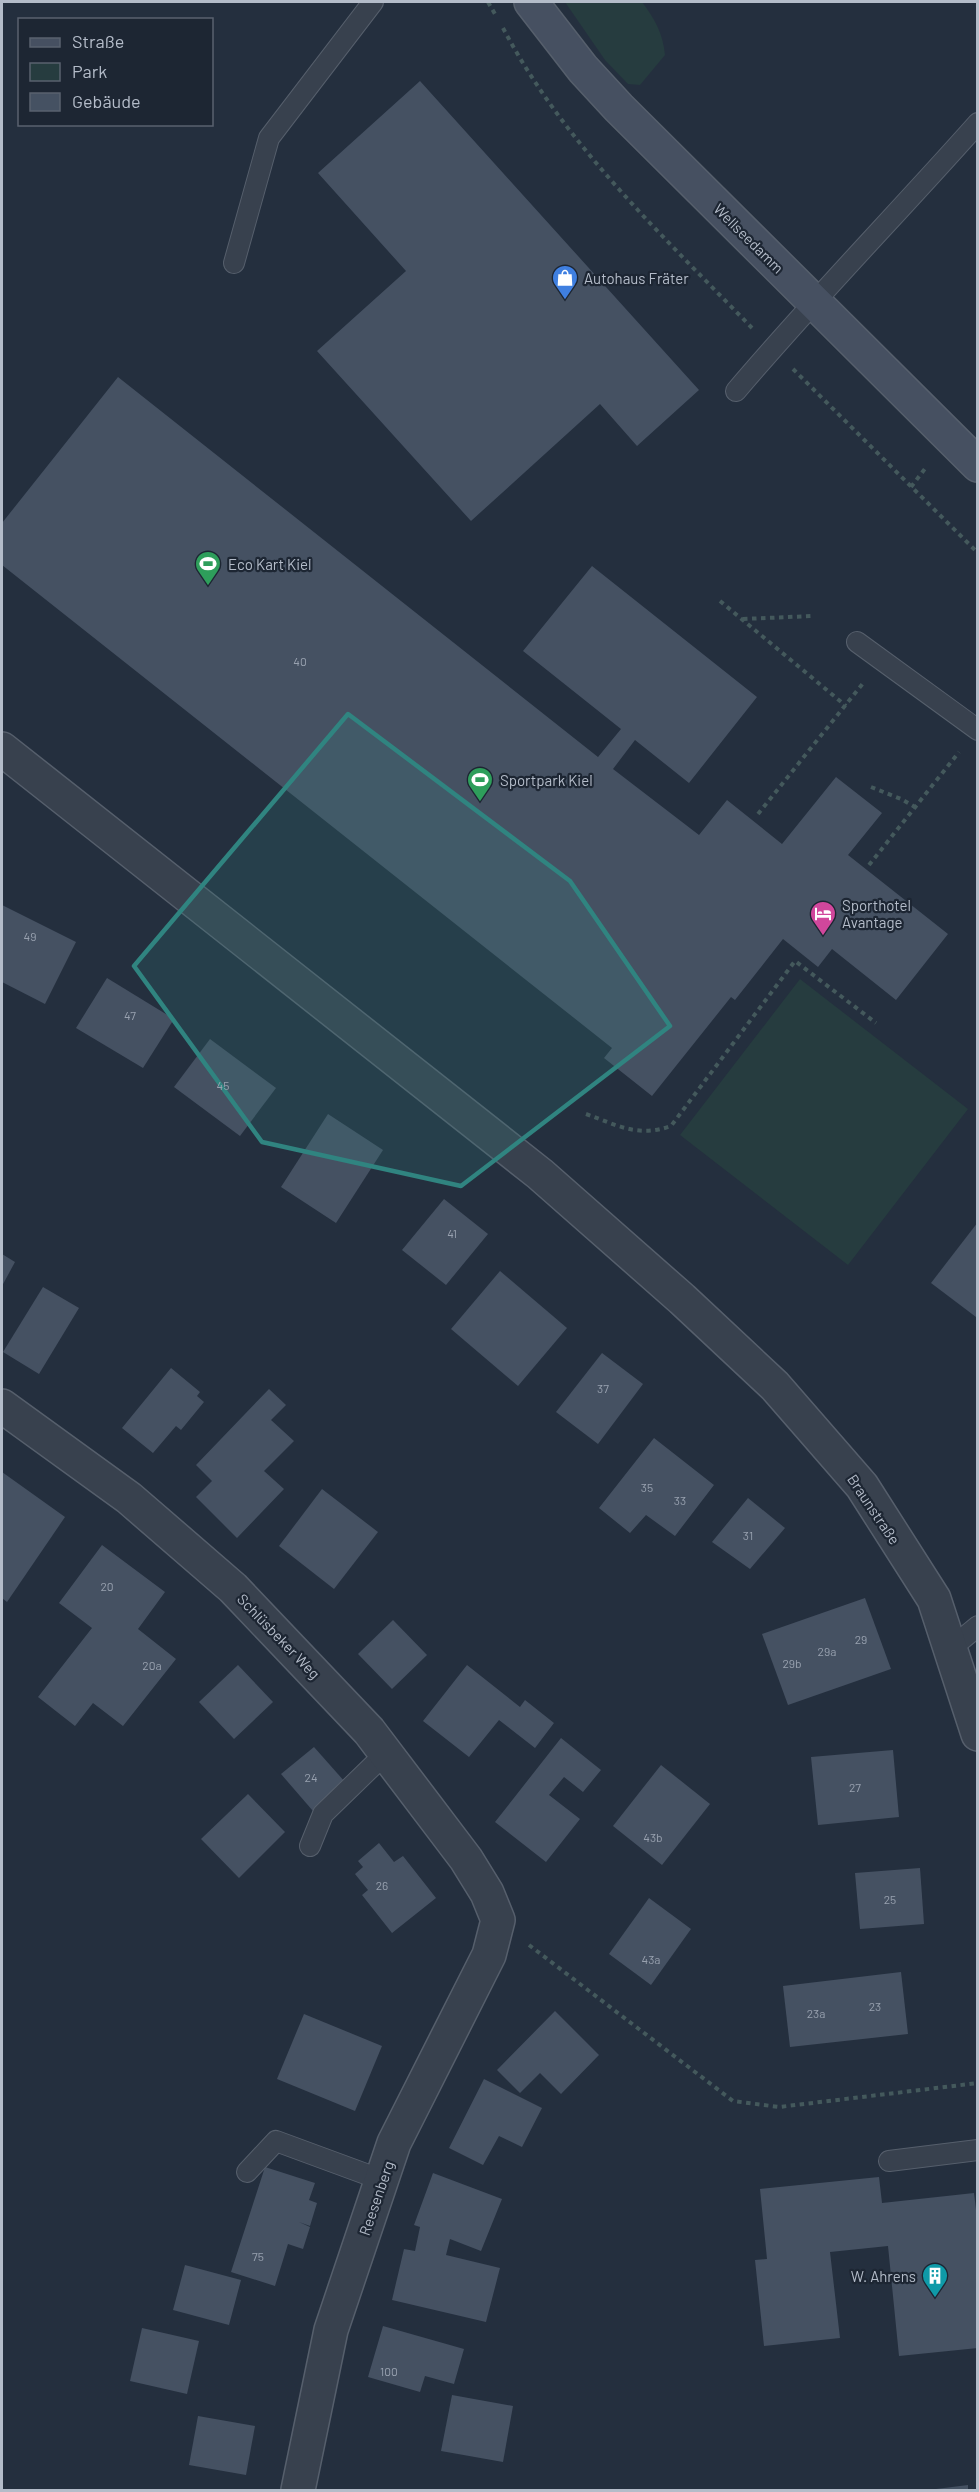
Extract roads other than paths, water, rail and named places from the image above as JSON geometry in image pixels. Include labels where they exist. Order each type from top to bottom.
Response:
[{"type":"main road","name":"Wellseedamm","points":[[531,2],[583,69],[619,108],[978,465]]},
{"type":"street","name":"Braunstraße","points":[[2,749],[540,1174],[682,1299],[775,1386],[862,1486],[934,1599],[978,1734]]},
{"type":"street","name":"Schlüsbeker Weg","points":[[2,1407],[129,1498],[233,1588],[369,1731],[466,1859],[487,1893],[498,1920]]},
{"type":"street","name":"Reesenberg","points":[[298,2490],[331,2330],[394,2143],[489,1955],[498,1920]]},
{"type":"lane","points":[[234,263],[269,138],[374,2]]},
{"type":"lane","points":[[736,391],[772,348],[978,123]]},
{"type":"lane","points":[[857,642],[977,730]]},
{"type":"lane","points":[[950,1649],[978,1626]]},
{"type":"lane","points":[[310,1846],[323,1814],[386,1753]]},
{"type":"lane","points":[[247,2172],[276,2141],[382,2180]]},
{"type":"lane","points":[[890,2161],[978,2150]]},
{"type":"place","name":"Autohaus Fräter","points":[[565,301]]},
{"type":"place","name":"Eco Kart Kiel","points":[[208,587]]},
{"type":"place","name":"Sportpark Kiel","points":[[480,803]]},
{"type":"place","name":"Sporthotel Avantage","points":[[823,937]]},
{"type":"place","name":"W. Ahrens","points":[[935,2299]]}]
